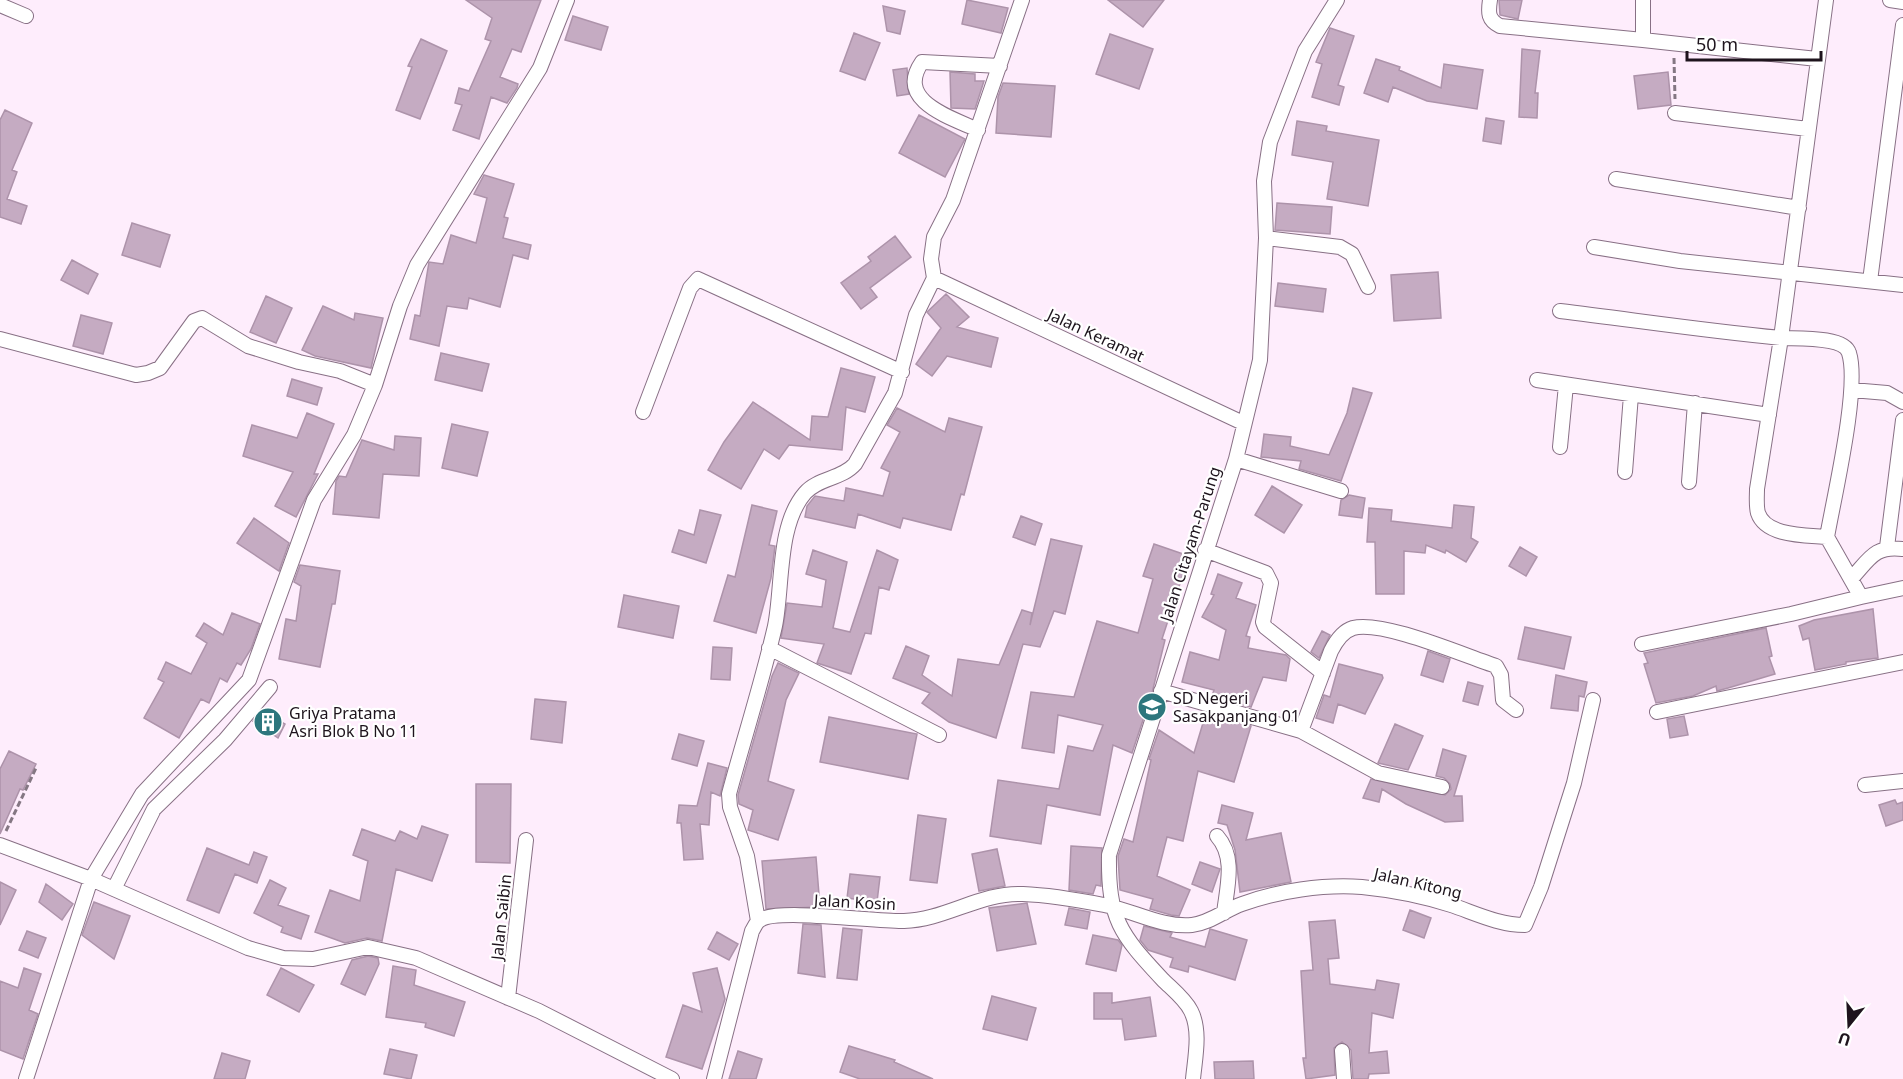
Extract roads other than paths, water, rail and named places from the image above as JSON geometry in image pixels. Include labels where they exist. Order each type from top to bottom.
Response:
[{"type":"street","points":[[26,1079],[91,879],[142,794],[249,680],[314,500],[354,435],[375,385],[400,306],[417,265],[540,68],[567,0]]},
{"type":"street","points":[[714,1079],[752,931],[758,921],[747,856],[730,807],[729,794],[775,625],[784,548],[795,509],[812,487],[849,471],[895,393],[915,315],[934,278],[931,259],[934,237],[953,200],[1022,0]]},
{"type":"street","name":"Jalan Citayam-Parung","points":[[1193,1079],[1197,1039],[1191,1010],[1135,949],[1112,907],[1109,855],[1236,459],[1260,360],[1266,238],[1264,181],[1273,129],[1305,51],[1335,0]]},
{"type":"street","points":[[1490,0],[1488,15],[1500,26],[1817,59]]},
{"type":"street","points":[[1643,0],[1643,40]]},
{"type":"street","points":[[1826,0],[1781,338],[1757,489],[1758,513],[1766,524],[1779,531],[1832,543]]},
{"type":"street","points":[[1890,0],[1903,2]]},
{"type":"street","points":[[0,5],[26,16]]},
{"type":"street","points":[[1870,281],[1903,25]]},
{"type":"street","points":[[978,130],[923,101],[913,86],[915,73],[922,62],[1000,66]]},
{"type":"street","points":[[1675,113],[1808,129]]},
{"type":"street","points":[[1616,179],[1799,208]]},
{"type":"street","points":[[1266,238],[1340,247],[1352,254],[1368,287]]},
{"type":"street","points":[[1594,247],[1788,274],[1903,285]]},
{"type":"street","name":"Jalan Keramat","points":[[934,278],[1243,423]]},
{"type":"street","points":[[644,412],[690,288],[698,279],[902,372]]},
{"type":"street","points":[[1560,311],[1781,338],[1834,341],[1844,345],[1849,352],[1852,390],[1832,543],[1861,597]]},
{"type":"street","points":[[0,339],[103,368],[136,375],[148,374],[160,368],[194,321],[202,318],[248,346],[299,362],[340,371],[375,385]]},
{"type":"street","points":[[1537,380],[1769,415]]},
{"type":"street","points":[[1560,447],[1566,385]]},
{"type":"street","points":[[1852,390],[1887,393],[1903,402]]},
{"type":"street","points":[[1625,472],[1631,395]]},
{"type":"street","points":[[1689,482],[1695,404]]},
{"type":"street","points":[[1887,547],[1903,420]]},
{"type":"street","points":[[1236,459],[1341,491]]},
{"type":"street","points":[[1849,574],[1887,547],[1903,549]]},
{"type":"street","points":[[1206,550],[1266,573],[1271,583],[1263,622],[1265,627],[1323,673]]},
{"type":"street","points":[[1642,644],[1773,618],[1903,588]]},
{"type":"street","points":[[1301,731],[1336,641],[1352,628],[1374,628],[1399,633],[1496,666],[1502,675],[1503,700],[1516,710]]},
{"type":"street","points":[[768,648],[939,735]]},
{"type":"street","points":[[1657,712],[1903,662]]},
{"type":"street","points":[[114,889],[154,809],[225,740],[270,687]]},
{"type":"street","points":[[1161,691],[1301,731],[1378,773],[1442,786]]},
{"type":"street","name":"Jalan Kitong","points":[[1112,907],[1174,925],[1192,925],[1242,904],[1308,888],[1363,887],[1433,900],[1488,918],[1525,925],[1541,887],[1574,783],[1593,700]]},
{"type":"street","points":[[1865,785],[1903,781]]},
{"type":"street","points":[[1217,836],[1223,843],[1229,862],[1224,913]]},
{"type":"street","points":[[2,840],[248,948],[283,958],[313,959],[353,949],[380,948],[416,958],[508,998],[672,1079]]},
{"type":"street","name":"Jalan Saibin","points":[[508,998],[526,840]]},
{"type":"street","name":"Jalan Kosin","points":[[758,921],[792,915],[907,921],[1005,894],[1022,894],[1112,907]]},
{"type":"street","points":[[1342,1051],[1344,1079]]},
{"type":"place","name":"SD Negeri Sasakpanjang 01","points":[[1152,707]]},
{"type":"place","name":"Griya Pratama Asri Blok B No 11","points":[[268,722]]}]
